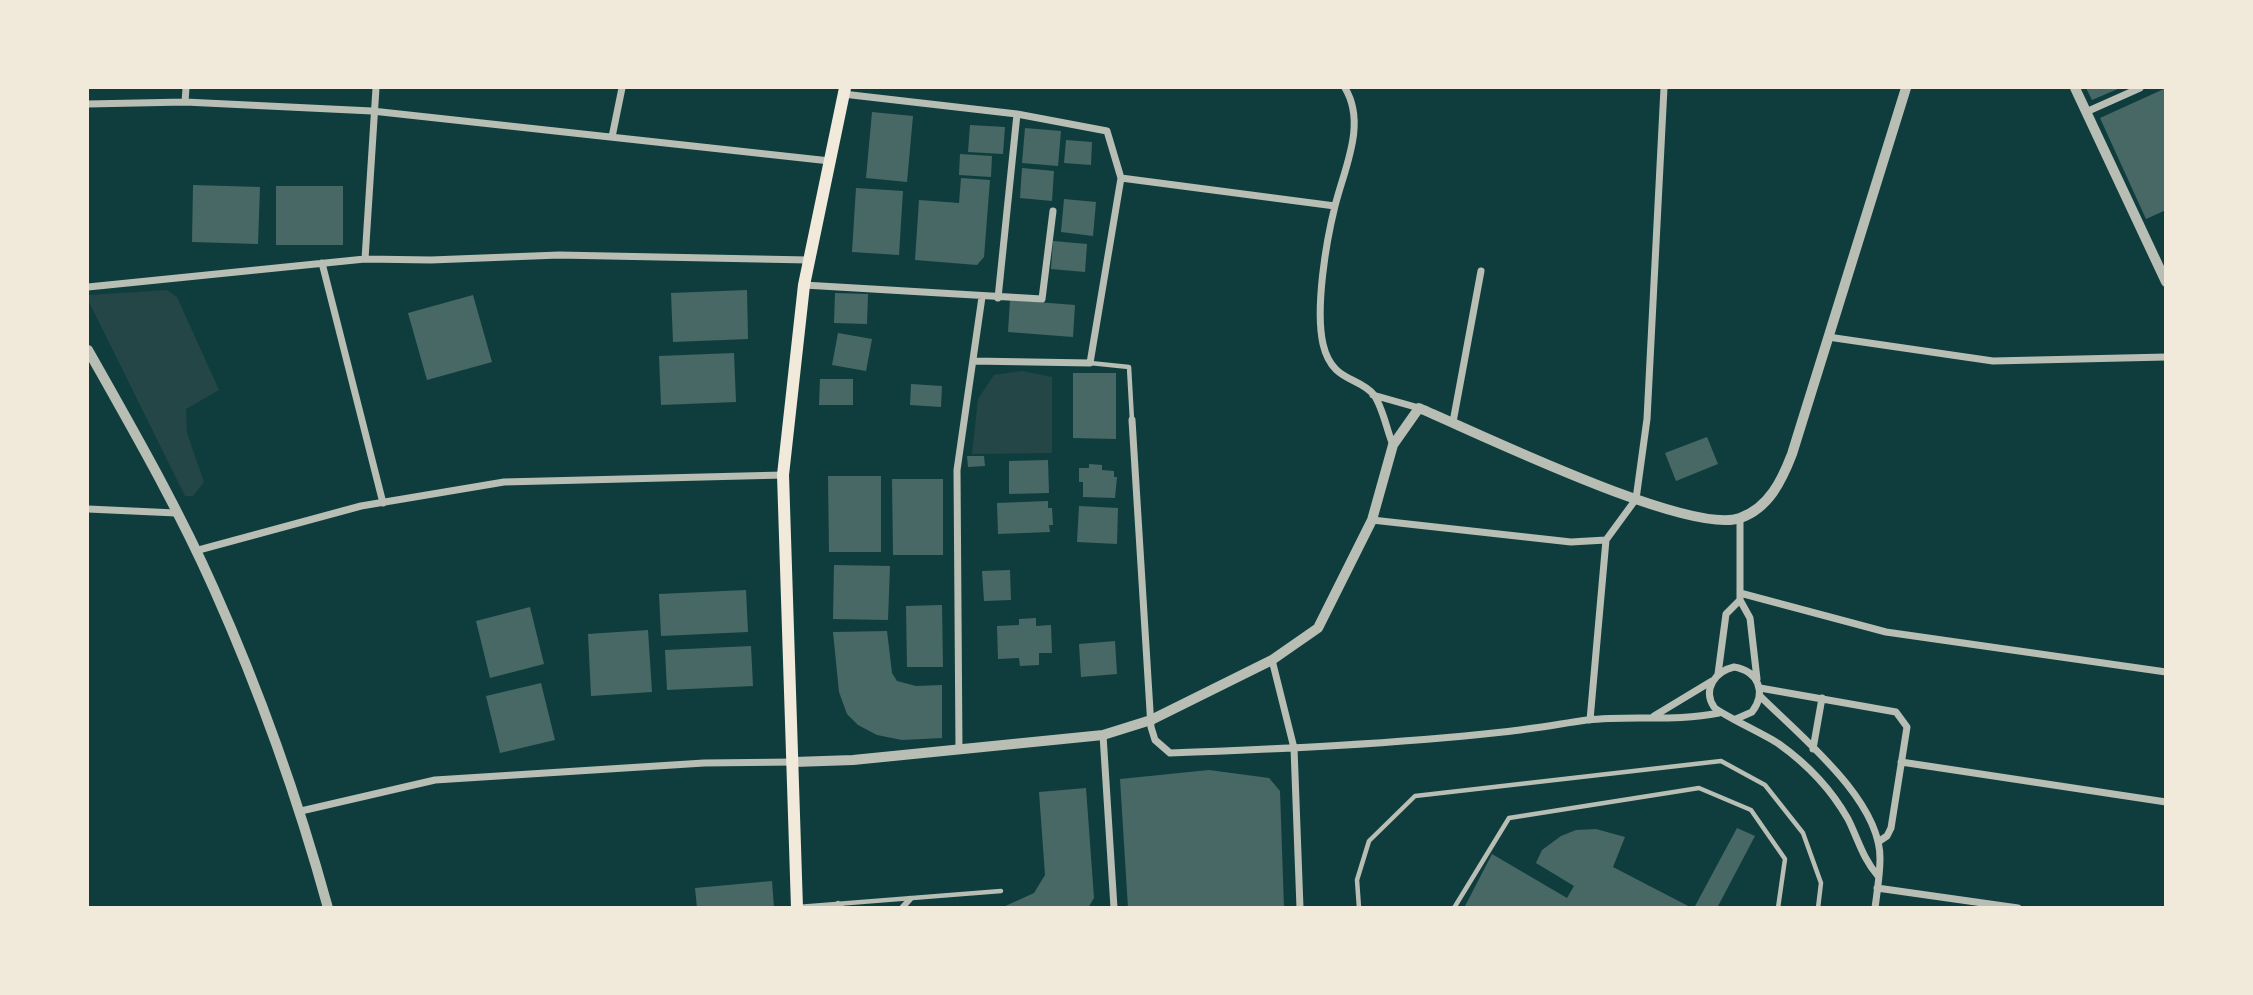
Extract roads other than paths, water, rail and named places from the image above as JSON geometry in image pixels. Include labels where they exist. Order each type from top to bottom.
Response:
[{"type":"main road","points":[[797,907],[783,475],[804,285],[844,91]]},
{"type":"street","points":[[186,88],[186,102]]},
{"type":"street","points":[[365,259],[372,111],[376,88]]},
{"type":"street","points":[[612,136],[622,88]]},
{"type":"street","points":[[1345,88],[1352,99],[1354,142],[1335,206],[1322,271],[1324,345],[1339,375],[1373,395],[1419,408],[1636,499],[1718,522],[1740,518],[1771,496],[1784,475],[1906,88]]},
{"type":"street","points":[[1590,720],[1606,540],[1636,499],[1647,419],[1664,88]]},
{"type":"street","points":[[2075,88],[2165,282]]},
{"type":"street","points":[[2086,112],[2140,88]]},
{"type":"street","points":[[844,91],[1017,114],[1107,131],[1121,178],[1090,363],[973,361]]},
{"type":"street","points":[[88,104],[186,102],[372,111],[830,161]]},
{"type":"street","points":[[998,298],[1017,114]]},
{"type":"street","points":[[1121,178],[1335,206]]},
{"type":"street","points":[[804,285],[1042,299],[1053,211]]},
{"type":"street","points":[[88,287],[365,259],[431,260],[559,255],[808,260]]},
{"type":"street","points":[[322,263],[383,503]]},
{"type":"street","points":[[1453,422],[1481,271]]},
{"type":"street","points":[[959,750],[957,470],[982,297]]},
{"type":"street","points":[[1828,337],[1993,361],[2165,357]]},
{"type":"street","points":[[88,350],[147,453],[214,589],[301,811],[328,908]]},
{"type":"street","points":[[1373,395],[1393,445]]},
{"type":"street","points":[[301,811],[435,780],[704,763],[794,762],[959,750],[1103,735],[1151,720],[1272,660],[1318,628],[1372,520],[1393,445],[1419,408]]},
{"type":"street","points":[[1132,420],[1151,720],[1155,740],[1170,753],[1294,748],[1503,732],[1590,720],[1653,716],[1678,719],[1719,713],[1736,719],[1779,744],[1824,785],[1847,817],[1866,863],[1878,876]]},
{"type":"street","points":[[195,551],[383,503],[504,482],[783,475]]},
{"type":"street","points":[[88,509],[176,513]]},
{"type":"street","points":[[1740,518],[1740,596],[1750,618],[1760,692],[1865,809],[1878,842],[1881,858],[1875,908]]},
{"type":"street","points":[[1372,520],[1571,542],[1606,540]]},
{"type":"street","points":[[1740,596],[1886,632],[2165,672]]},
{"type":"street","points":[[1718,674],[1726,614],[1740,596]]},
{"type":"street","points":[[1272,660],[1294,748],[1300,908]]},
{"type":"street","points":[[1653,716],[1712,681],[1718,674],[1734,667],[1751,673],[1757,679]]},
{"type":"street","points":[[1712,681],[1710,698],[1719,713]]},
{"type":"street","points":[[1760,692],[1822,698],[1896,712],[1902,716],[1907,727],[1891,828],[1887,836],[1878,842]]},
{"type":"street","points":[[1736,719],[1752,712],[1760,692]]},
{"type":"street","points":[[1813,749],[1822,698]]},
{"type":"street","points":[[1103,735],[1114,908]]},
{"type":"street","points":[[1901,762],[2165,802]]},
{"type":"street","points":[[1877,888],[2018,908]]},
{"type":"street","points":[[902,908],[909,898]]},
{"type":"lane","points":[[1090,363],[1129,368],[1132,420]]},
{"type":"lane","points":[[1359,908],[1357,880],[1369,841],[1415,796],[1721,761],[1765,785],[1803,833],[1821,883],[1818,908]]},
{"type":"lane","points":[[1454,908],[1509,818],[1699,788],[1751,810],[1785,859],[1778,908]]},
{"type":"lane","points":[[797,907],[840,906],[1001,891]]}]
